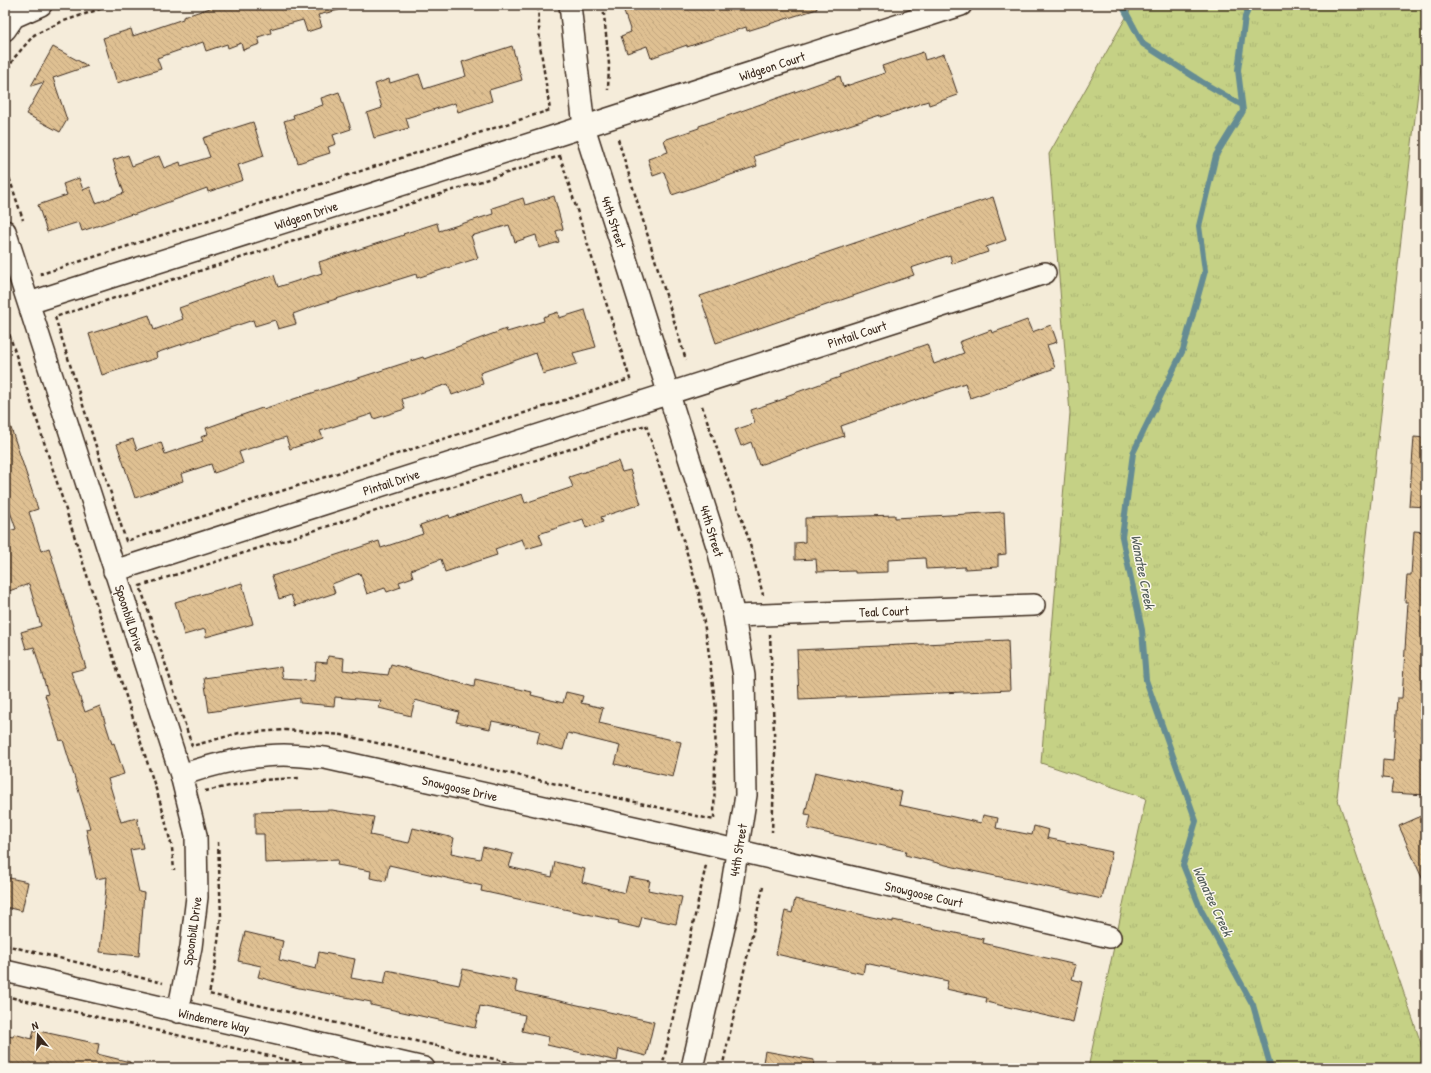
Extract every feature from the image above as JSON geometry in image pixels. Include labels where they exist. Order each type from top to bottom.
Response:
[{"type":"street","points":[[5,30],[14,17],[41,5]]},
{"type":"street","name":"44th Street","points":[[570,5],[584,127],[718,549],[734,616],[744,676],[746,795],[728,910],[692,1068]]},
{"type":"street","name":"Widgeon Court","points":[[584,127],[961,5]]},
{"type":"street","name":"Widgeon Drive","points":[[29,303],[584,127]]},
{"type":"street","name":"Spoonbill Drive","points":[[5,231],[181,775],[196,835],[197,897],[191,947],[178,1012]]},
{"type":"street","name":"Pintail Court","points":[[668,394],[1046,273]]},
{"type":"street","name":"Pintail Drive","points":[[114,571],[668,394]]},
{"type":"street","name":"Teal Court","points":[[734,616],[1034,605]]},
{"type":"street","name":"Snowgoose Drive","points":[[181,775],[212,764],[250,758],[284,755],[325,758],[738,850]]},
{"type":"street","name":"Snowgoose Court","points":[[738,850],[1110,937]]},
{"type":"street","name":"Windemere Way","points":[[5,971],[424,1068]]},
{"type":"path","points":[[5,76],[14,58],[34,35],[61,22],[112,5]]},
{"type":"path","points":[[39,267],[41,274],[550,110],[540,45],[538,5]]},
{"type":"path","points":[[603,5],[609,64],[608,90]]},
{"type":"path","points":[[618,139],[686,360]]},
{"type":"path","points":[[560,156],[630,379],[126,542],[55,318],[560,156]]},
{"type":"path","points":[[5,165],[24,223]]},
{"type":"path","points":[[5,321],[162,808],[172,848],[174,871]]},
{"type":"path","points":[[702,406],[748,536],[764,597]]},
{"type":"path","points":[[646,425],[699,593],[707,639],[716,709],[714,820],[342,734],[286,730],[239,733],[192,746],[140,586],[646,425]]},
{"type":"path","points":[[770,630],[774,755],[772,832]]},
{"type":"path","points":[[207,798],[205,791],[260,780],[301,778]]},
{"type":"path","points":[[217,840],[219,846],[221,916],[210,994],[534,1068]]},
{"type":"path","points":[[662,1068],[706,865],[698,864]]},
{"type":"path","points":[[722,1068],[763,887]]},
{"type":"path","points":[[5,945],[163,984],[165,977]]},
{"type":"path","points":[[5,996],[322,1068]]},
{"type":"green space","points":[[1133,5],[1426,5],[1426,22],[1337,797],[1426,1058],[1426,1068],[1088,1068],[1146,798],[1041,763],[1070,413],[1049,154]]},
{"type":"building","points":[[219,5],[338,5],[339,10],[318,15],[322,27],[307,32],[303,20],[270,29],[271,33],[258,37],[260,44],[243,50],[241,43],[228,48],[227,44],[206,51],[203,42],[157,58],[161,69],[117,83],[103,38],[131,29],[133,36]]},
{"type":"building","points":[[636,5],[816,5],[817,9],[747,31],[746,27],[651,58],[647,46],[627,53],[621,36],[631,32],[623,9]]},
{"type":"building","points":[[512,46],[522,80],[489,90],[492,101],[458,112],[455,103],[406,118],[409,128],[374,138],[367,113],[382,108],[375,84],[389,79],[390,83],[419,74],[424,89],[466,76],[462,62]]},
{"type":"building","points":[[53,47],[88,66],[53,78],[67,120],[60,132],[26,114],[44,82],[31,86]]},
{"type":"building","points":[[923,52],[925,60],[944,54],[958,95],[929,105],[928,101],[880,117],[880,115],[754,156],[757,166],[672,195],[664,172],[653,176],[648,159],[668,152],[664,140],[840,76],[843,87],[885,73],[882,66]]},
{"type":"building","points":[[339,92],[351,129],[333,135],[336,144],[328,147],[330,153],[298,163],[284,121],[294,118],[293,115],[323,105],[321,98]]},
{"type":"building","points":[[253,122],[264,156],[238,165],[243,180],[208,192],[207,188],[133,215],[132,214],[82,231],[79,222],[47,232],[38,205],[67,195],[63,184],[79,178],[83,190],[90,187],[96,203],[124,193],[113,160],[128,155],[132,166],[159,156],[164,168],[180,162],[181,166],[210,157],[203,138]]},
{"type":"building","points":[[554,196],[563,229],[556,231],[559,242],[539,248],[536,235],[515,242],[509,225],[471,236],[478,258],[417,278],[416,274],[317,305],[293,314],[296,324],[278,329],[275,320],[255,326],[253,320],[156,353],[157,358],[102,375],[89,334],[149,315],[154,330],[183,319],[179,308],[232,289],[274,275],[278,287],[322,273],[319,262],[404,235],[403,234],[437,223],[439,231],[493,214],[492,208],[523,198],[525,205]]},
{"type":"building","points":[[993,197],[1006,240],[986,247],[988,252],[952,264],[950,255],[911,268],[914,275],[716,343],[700,296]]},
{"type":"building","points":[[585,310],[596,347],[573,353],[577,364],[543,374],[536,353],[480,373],[483,384],[452,395],[448,384],[402,399],[405,409],[374,419],[372,414],[320,431],[323,438],[290,449],[286,437],[239,452],[243,463],[214,473],[211,464],[181,474],[183,481],[135,498],[117,444],[133,439],[137,450],[161,442],[165,454],[203,441],[201,437],[208,434],[206,428],[262,408],[263,409],[423,357],[424,359],[506,329],[507,332],[544,321],[543,317],[558,312],[559,318]]},
{"type":"building","points":[[1027,320],[1032,332],[1051,325],[1057,342],[1047,345],[1055,368],[970,398],[965,383],[841,426],[844,436],[759,465],[751,442],[741,446],[735,430],[755,423],[751,410],[787,398],[786,396],[840,377],[839,375],[927,344],[934,364],[964,353],[959,342],[991,330],[992,333]]},
{"type":"building","points":[[8,419],[38,509],[29,512],[41,551],[49,548],[86,668],[71,672],[85,712],[100,706],[112,744],[114,743],[124,774],[108,779],[121,822],[137,818],[143,848],[130,850],[139,892],[144,893],[139,956],[100,952],[107,877],[96,879],[86,829],[90,828],[63,740],[60,741],[45,695],[48,694],[34,647],[26,649],[21,632],[41,626],[29,584],[9,591],[5,579],[5,532],[16,529],[5,497],[5,420]]},
{"type":"building","points":[[1414,437],[1426,438],[1426,507],[1409,506]]},
{"type":"building","points":[[618,461],[622,472],[630,470],[641,504],[601,517],[603,522],[586,528],[583,519],[539,534],[543,544],[526,549],[522,539],[495,549],[497,555],[445,572],[441,559],[411,570],[413,577],[399,582],[401,587],[387,592],[385,588],[367,594],[360,573],[332,584],[335,593],[295,606],[291,595],[279,599],[272,576],[379,541],[381,548],[423,534],[420,525],[449,515],[450,518],[522,494],[525,503],[573,487],[569,477]]},
{"type":"building","points":[[1004,512],[1006,554],[998,555],[998,567],[926,569],[925,558],[888,560],[888,572],[817,572],[816,559],[795,560],[795,543],[805,542],[805,518],[895,515],[895,518]]},
{"type":"building","points":[[1414,531],[1426,532],[1426,795],[1391,793],[1393,779],[1382,778],[1383,760],[1393,761],[1397,698],[1402,698],[1408,602],[1405,602],[1407,575],[1411,575]]},
{"type":"building","points":[[242,583],[253,624],[206,637],[205,629],[184,635],[175,602]]},
{"type":"building","points":[[1008,640],[1010,690],[799,699],[797,650]]},
{"type":"building","points":[[328,656],[344,658],[343,670],[388,675],[391,664],[474,687],[475,679],[532,692],[531,695],[563,703],[566,692],[583,696],[581,703],[603,708],[599,723],[681,742],[673,777],[615,764],[620,746],[568,733],[563,750],[537,743],[540,731],[492,721],[490,729],[456,722],[459,712],[415,700],[411,716],[379,708],[381,701],[335,697],[334,706],[300,703],[300,698],[209,712],[204,678],[281,667],[283,679],[314,681],[316,662],[327,663]]},
{"type":"building","points":[[815,772],[902,792],[899,805],[981,823],[983,815],[998,818],[996,828],[1032,835],[1034,826],[1049,830],[1047,838],[1112,852],[1102,899],[954,867],[905,855],[906,851],[808,829],[811,815],[805,814]]},
{"type":"building","points":[[332,810],[374,817],[370,835],[409,843],[413,828],[454,838],[451,853],[480,859],[483,847],[513,854],[509,867],[552,877],[555,862],[585,869],[582,882],[625,893],[629,877],[650,881],[648,890],[682,897],[676,924],[642,917],[639,928],[618,923],[619,921],[481,891],[482,886],[389,865],[386,881],[370,878],[371,871],[337,865],[338,860],[265,863],[264,834],[255,834],[255,812]]},
{"type":"building","points":[[1426,814],[1426,887],[1399,826]]},
{"type":"building","points":[[5,877],[28,882],[22,911],[5,907]]},
{"type":"building","points":[[795,899],[893,922],[893,920],[984,939],[983,943],[1076,965],[1072,979],[1082,982],[1073,1022],[986,1002],[987,998],[946,989],[948,981],[865,963],[863,974],[776,954],[785,911],[792,913]]},
{"type":"building","points":[[245,932],[283,941],[279,960],[316,969],[319,952],[355,959],[351,978],[384,984],[387,970],[459,985],[463,969],[517,981],[515,991],[654,1022],[646,1056],[619,1049],[617,1061],[547,1045],[549,1037],[522,1031],[525,1015],[480,1006],[475,1028],[371,1005],[371,1002],[299,988],[258,977],[261,966],[238,961]]},
{"type":"building","points":[[34,1030],[99,1044],[97,1054],[130,1062],[130,1068],[5,1068],[5,1035],[13,1037],[14,1034],[32,1039]]},
{"type":"building","points":[[765,1051],[814,1060],[813,1068],[762,1068]]},
{"type":"waterway","points":[[1122,5],[1143,44],[1202,82],[1242,105]]},
{"type":"waterway","name":"Wanatee Creek","points":[[1250,5],[1245,17],[1238,70],[1243,111],[1216,155],[1199,226],[1205,271],[1183,350],[1133,453],[1122,537],[1142,630],[1146,680],[1196,821],[1183,865],[1201,910],[1253,1005],[1271,1068]]}]
